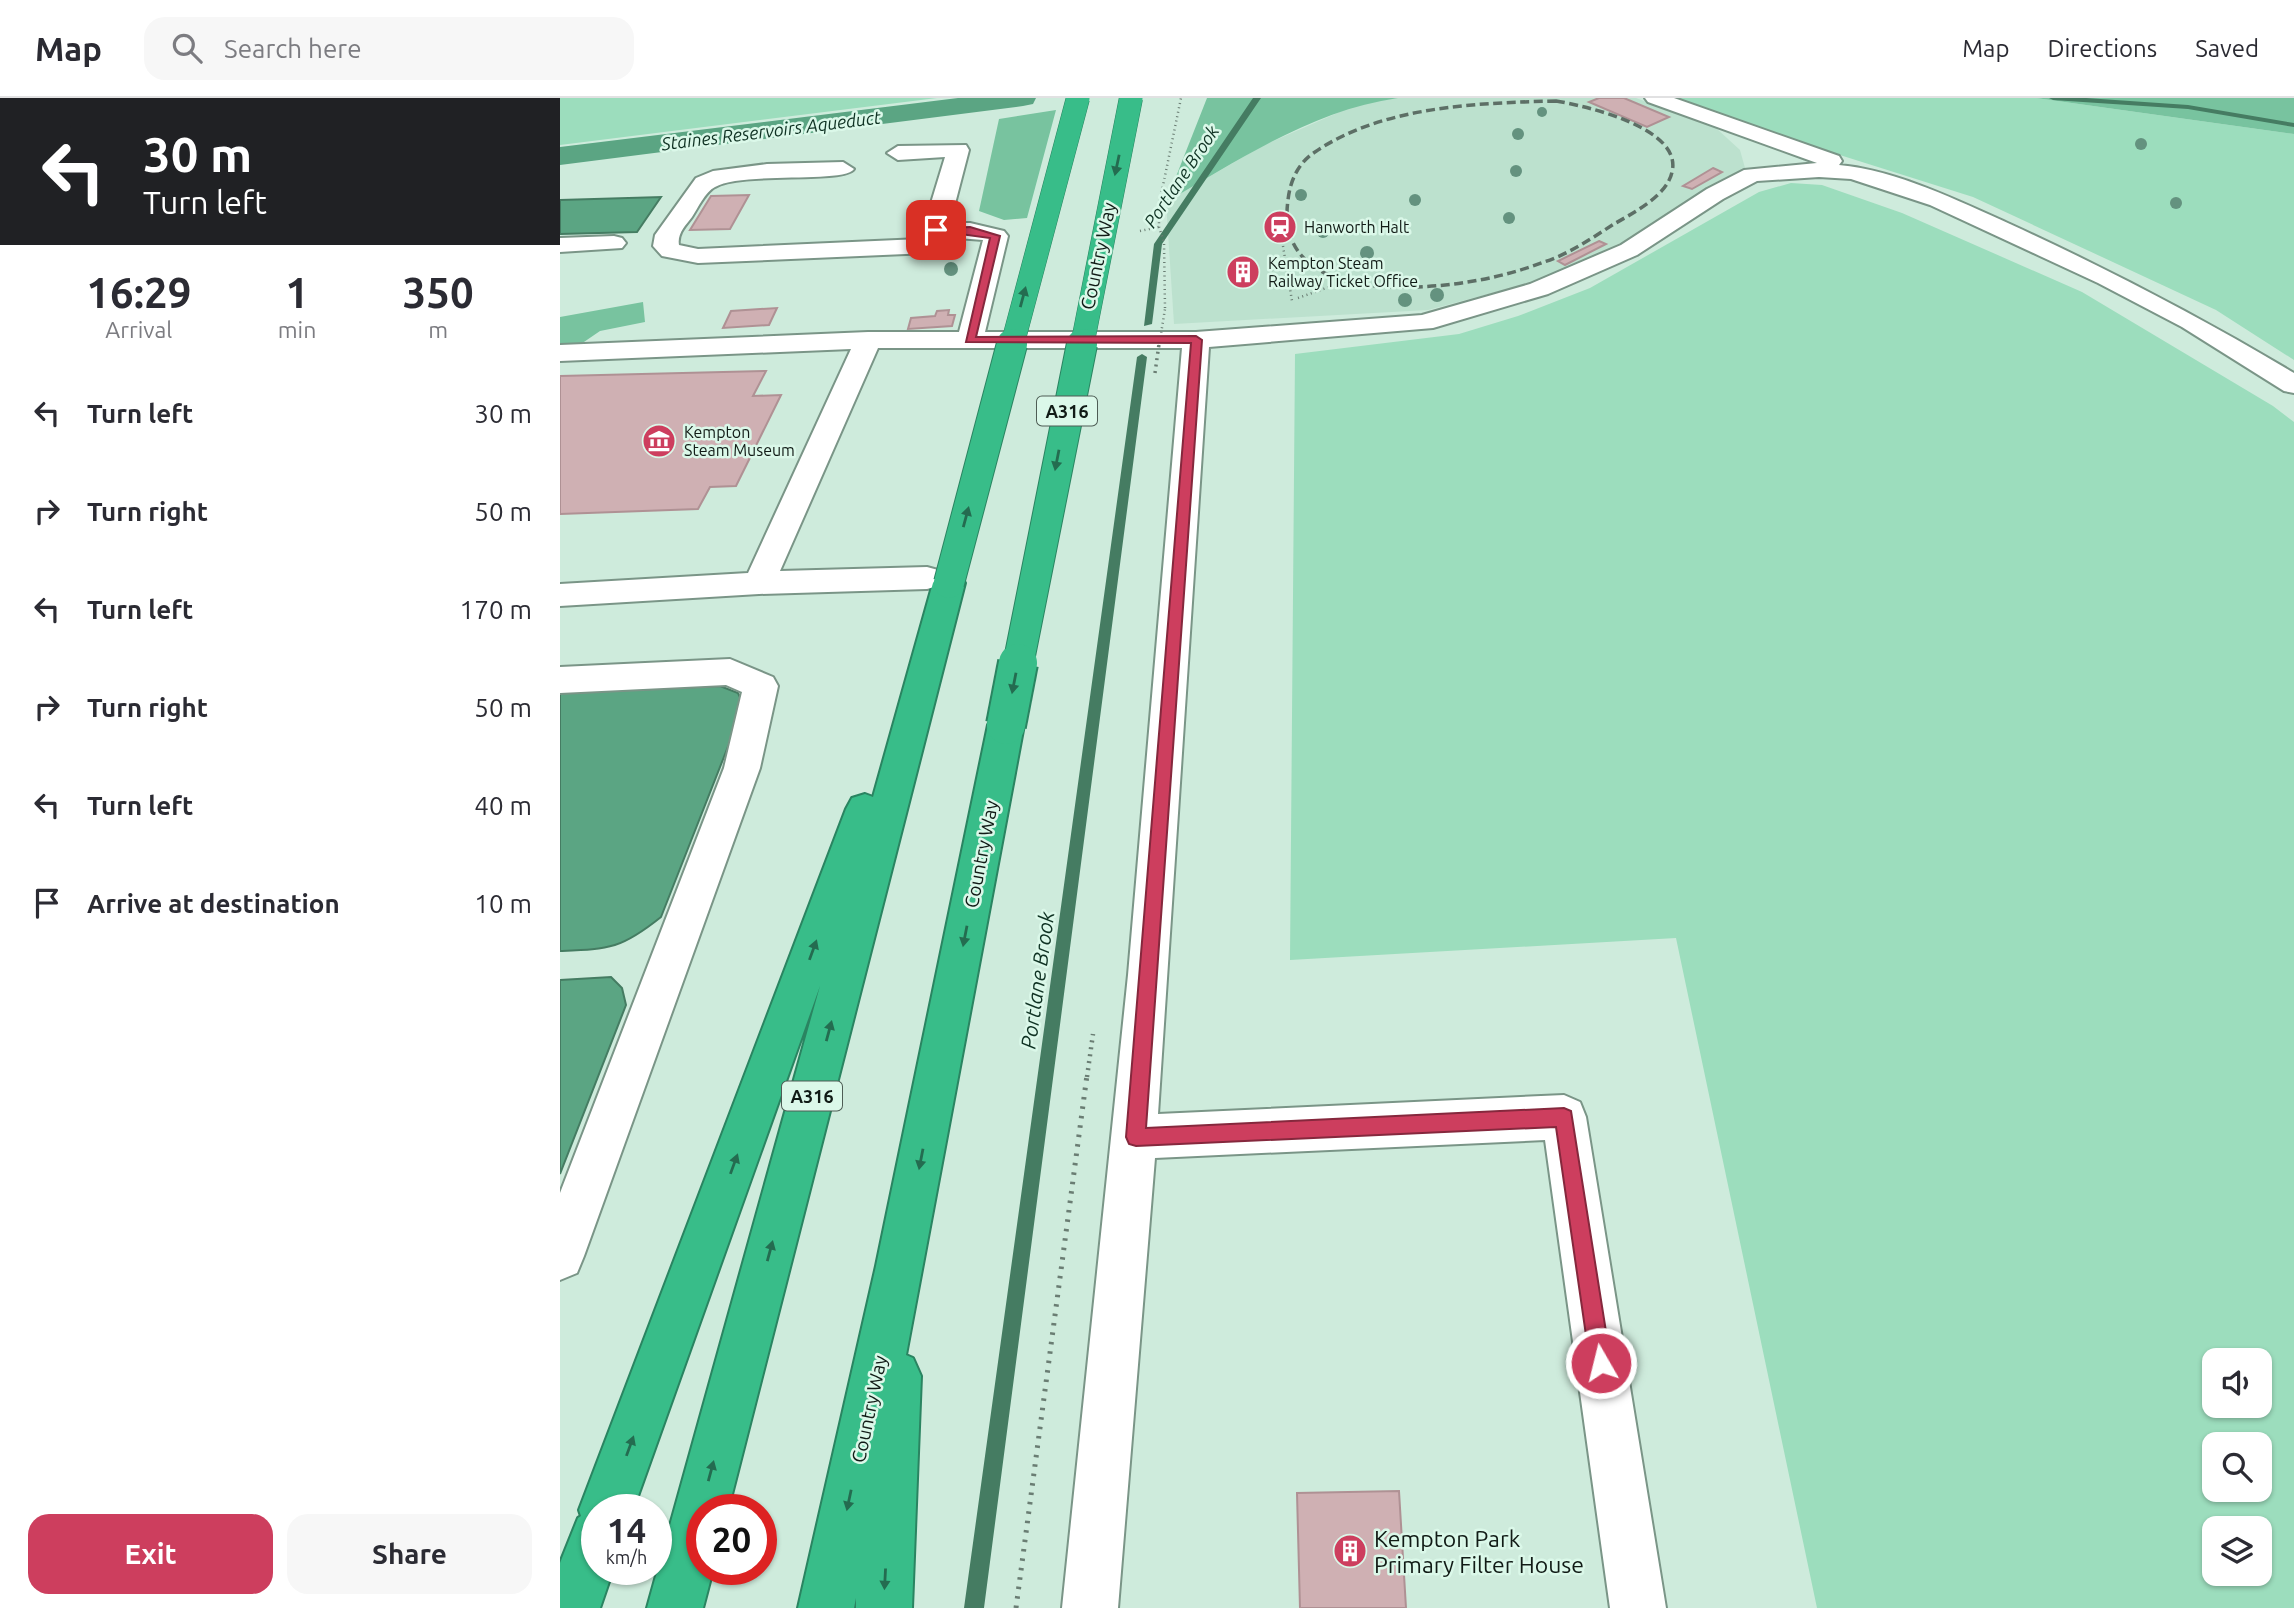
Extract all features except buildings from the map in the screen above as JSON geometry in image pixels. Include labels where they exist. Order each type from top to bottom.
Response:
[{"type":"highway","name":"A316","points":[[675,1608],[938,581],[1078,98]]},
{"type":"highway","name":"Country Way","points":[[826,1608],[900,1266],[1131,98]]},
{"type":"highway","points":[[613,1494],[938,581]]},
{"type":"highway","points":[[884,1608],[900,1266]]},
{"type":"highway","points":[[572,1608],[581,1582]]},
{"type":"lane","points":[[1655,98],[1938,200],[2107,278],[2191,322],[2294,385]]},
{"type":"lane","points":[[1689,110],[1742,141],[1752,158],[1752,175]]},
{"type":"lane","points":[[843,169],[767,171],[721,176],[704,183],[667,235],[665,246],[671,251],[698,256],[929,246],[958,150],[898,153]]},
{"type":"lane","points":[[560,353],[868,340],[1196,340],[1278,336],[1437,320],[1539,289],[1629,250],[1714,194],[1752,175],[1819,170],[1853,173],[1884,180]]},
{"type":"lane","points":[[936,230],[970,230],[996,236],[970,340]]},
{"type":"lane","points":[[560,245],[614,243]]},
{"type":"lane","points":[[759,583],[868,340]]},
{"type":"lane","points":[[1090,1608],[1136,1137],[1196,340]]},
{"type":"lane","points":[[560,595],[759,583],[938,581]]},
{"type":"lane","points":[[560,680],[730,672],[761,686],[742,768],[560,1256]]},
{"type":"lane","points":[[1136,1137],[1564,1117],[1637,1608]]},
{"type":"path","points":[[1155,373],[1165,309],[1164,242],[1159,227],[1159,205],[1181,98]]},
{"type":"path","points":[[1145,230],[1159,227]]},
{"type":"path","points":[[1283,246],[1293,302]]},
{"type":"path","points":[[1272,270],[1286,268]]},
{"type":"path","points":[[1016,1608],[1094,1030]]},
{"type":"shaded area","points":[[560,98],[937,98],[560,145]]},
{"type":"shaded area","points":[[1207,98],[1398,98],[1336,113],[1306,125],[1166,202]]},
{"type":"shaded area","points":[[1398,98],[1636,98],[1716,128],[1740,150],[1745,168],[1630,241],[1537,281],[1428,310],[1174,324],[1166,202],[1262,146],[1360,103]]},
{"type":"shaded area","points":[[1659,98],[2036,98],[2294,134],[2294,360],[2216,310],[1973,197]]},
{"type":"shaded area","points":[[2036,98],[2294,98],[2294,134]]},
{"type":"shaded area","points":[[1056,110],[1027,218],[1004,220],[979,211],[999,119]]},
{"type":"shaded area","points":[[1791,183],[1822,185],[1902,213],[2082,292],[2273,406],[2294,422],[2294,1608],[1817,1608],[1676,938],[1290,960],[1295,354],[1459,334],[1518,316],[1590,288],[1759,192]]},
{"type":"shaded area","points":[[661,197],[637,232],[560,234],[560,200]]},
{"type":"shaded area","points":[[643,302],[645,322],[600,331],[581,344],[560,344],[560,317]]},
{"type":"shaded area","points":[[720,686],[738,693],[744,706],[661,917],[635,936],[614,945],[560,951],[560,693]]},
{"type":"shaded area","points":[[611,977],[622,988],[626,1005],[560,1174],[560,980]]},
{"type":"waterway","name":"Staines Reservoirs Aqueduct","points":[[560,156],[1023,98]]},
{"type":"waterway","name":"Portlane Brook","points":[[1147,324],[1158,244],[1257,98]]},
{"type":"waterway","points":[[2053,98],[2188,107],[2294,125]]},
{"type":"waterway","name":"Portlane Brook","points":[[974,1608],[1142,357]]},
{"type":"railway","points":[[1556,101],[1609,114],[1648,132],[1663,143],[1671,157],[1672,172],[1664,189],[1639,209],[1562,255],[1491,278],[1454,284],[1378,286],[1337,278],[1319,270],[1304,258],[1293,243],[1288,224],[1288,200],[1293,179],[1309,156],[1341,137],[1370,125],[1431,110],[1494,103],[1556,101]]},
{"type":"place","name":"Hanworth Halt","points":[[1280,227]]},
{"type":"place","name":"Kempton Steam Railway Ticket Office","points":[[1243,272]]},
{"type":"place","name":"Kempton Steam Museum","points":[[659,441]]},
{"type":"place","name":"Kempton Park Primary Filter House","points":[[1350,1551]]},
{"type":"route","points":[[936,230],[970,230],[996,236],[980,309],[970,340],[1196,340],[1136,1137],[1564,1117],[1601,1363]]}]
